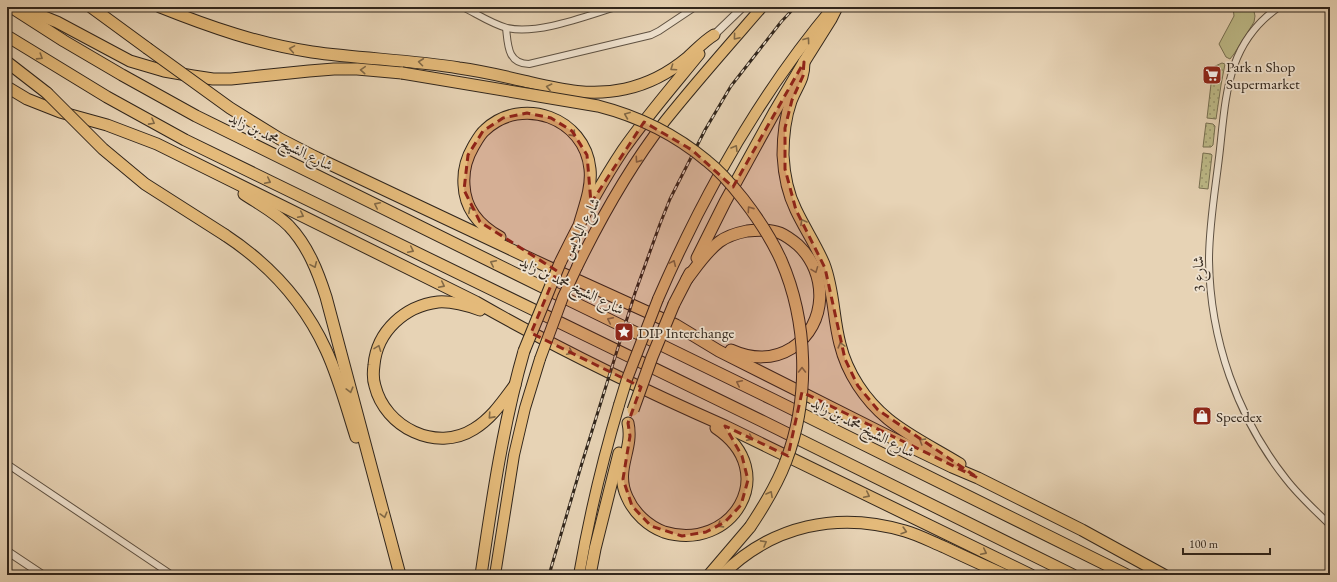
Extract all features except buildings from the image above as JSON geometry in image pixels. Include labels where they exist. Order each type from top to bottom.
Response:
[{"type":"highway","points":[[91,7],[235,112],[314,157],[676,326],[719,351],[876,430],[978,478],[1103,541],[1164,575]]},
{"type":"highway","points":[[160,7],[232,34],[284,47],[335,55],[403,60],[444,65],[551,88],[587,92],[617,91],[647,82],[673,68],[714,35]]},
{"type":"highway","name":"شارع اليلايس","points":[[494,575],[514,455],[525,408],[540,359],[563,297],[577,267],[610,202],[660,128],[762,7]]},
{"type":"highway","points":[[578,575],[594,493],[619,405],[634,359],[658,299],[691,225],[736,146],[778,81],[833,7]]},
{"type":"highway","points":[[590,575],[608,493],[622,442],[652,357],[674,304],[725,202],[775,111],[804,62],[832,20],[837,7]]},
{"type":"highway","points":[[15,10],[52,19],[130,61],[157,69],[193,76],[212,79],[231,79],[334,69],[364,70],[402,74],[598,106],[617,111],[656,128],[702,157],[728,182],[750,208],[781,260],[794,299],[798,321],[802,364],[800,403],[797,422],[788,454],[771,493],[750,528],[709,575]]},
{"type":"highway","name":"شارع الشيخ محمد بن زايد","points":[[15,10],[122,75],[196,116],[781,403],[1127,575]]},
{"type":"highway","points":[[481,575],[496,473],[515,385],[524,351],[560,263],[580,222],[622,152],[635,133],[714,35]]},
{"type":"highway","points":[[7,36],[107,97],[185,140],[729,405],[1073,575]]},
{"type":"highway","points":[[7,62],[47,93],[103,149],[145,184],[239,244],[269,269],[296,299],[308,316],[327,352],[361,452],[373,474]]},
{"type":"highway","points":[[804,62],[803,76],[792,100],[785,128],[783,142],[784,170],[796,210],[816,247],[825,268],[832,297],[840,344],[845,359],[858,386],[878,410],[889,420],[956,462],[978,478]]},
{"type":"highway","points":[[7,87],[27,99],[60,112],[107,125],[157,144],[476,302],[520,327],[676,405],[740,433],[1031,575]]},
{"type":"highway","points":[[546,266],[526,251],[488,230],[472,213],[467,202],[463,178],[468,155],[483,131],[503,118],[515,114],[527,113],[539,114],[551,118],[562,123],[572,131],[587,156],[590,169],[588,193],[580,222]]},
{"type":"highway","points":[[203,167],[277,216],[289,226],[309,253],[322,283],[400,575]]},
{"type":"highway","points":[[687,279],[709,250],[719,241],[728,236],[739,233],[759,230],[770,231],[780,233],[790,238],[810,260],[816,272],[820,295],[818,313],[810,330],[797,344],[780,354],[770,356],[751,356],[732,350],[709,338],[690,334]]},
{"type":"highway","points":[[515,385],[486,421],[472,430],[457,436],[441,438],[424,436],[412,432],[394,419],[379,398],[374,385],[373,372],[376,352],[385,334],[393,323],[415,308],[427,304],[446,302],[467,305],[520,327]]},
{"type":"highway","points":[[628,423],[630,436],[623,468],[623,479],[627,496],[632,506],[651,526],[661,530],[682,536],[706,532],[725,522],[741,505],[746,493],[748,480],[746,468],[736,445],[728,436],[676,405]]},
{"type":"highway","points":[[722,575],[755,548],[774,538],[807,526],[845,522],[866,522],[907,531],[1006,575]]},
{"type":"street","points":[[463,7],[495,24],[506,28],[526,30],[543,28],[616,7]]},
{"type":"street","points":[[506,28],[509,49],[512,55],[519,62],[529,64],[610,43],[651,35],[695,7]]},
{"type":"street","points":[[714,35],[743,7]]},
{"type":"street","name":"شارع 3","points":[[1279,7],[1265,17],[1248,37],[1234,63],[1229,78],[1210,237],[1211,290],[1215,321],[1222,352],[1233,387],[1248,419],[1265,450],[1286,479],[1330,525]]},
{"type":"street","points":[[7,464],[172,575]]},
{"type":"street","points":[[7,551],[43,575]]},
{"type":"highlighted area","points":[[804,62],[803,76],[792,100],[785,128],[785,169],[796,210],[825,268],[845,359],[858,386],[878,410],[978,478],[802,392],[788,456],[725,426],[742,456],[748,480],[741,505],[725,522],[706,532],[682,536],[651,526],[632,506],[623,479],[630,436],[628,423],[641,387],[531,333],[557,271],[480,222],[464,190],[468,155],[483,131],[503,118],[527,113],[551,118],[572,131],[587,155],[591,203],[644,122],[692,150],[733,187]]},
{"type":"shaded area","points":[[1233,7],[1253,7],[1255,16],[1254,22],[1230,59],[1226,57],[1219,44],[1234,16]]},
{"type":"shaded area","points":[[1222,63],[1225,64],[1216,119],[1207,118],[1213,67]]},
{"type":"shaded area","points":[[1206,123],[1213,124],[1215,126],[1213,145],[1211,147],[1203,147]]},
{"type":"shaded area","points":[[1203,153],[1212,155],[1208,189],[1199,188]]},
{"type":"railway","points":[[549,575],[635,293],[670,199],[705,130],[731,86],[781,22],[795,7]]},
{"type":"place","name":"Park n Shop Supermarket","points":[[1212,75]]},
{"type":"place","name":"DIP Interchange","points":[[624,332]]},
{"type":"place","name":"Speedex","points":[[1202,416]]}]
